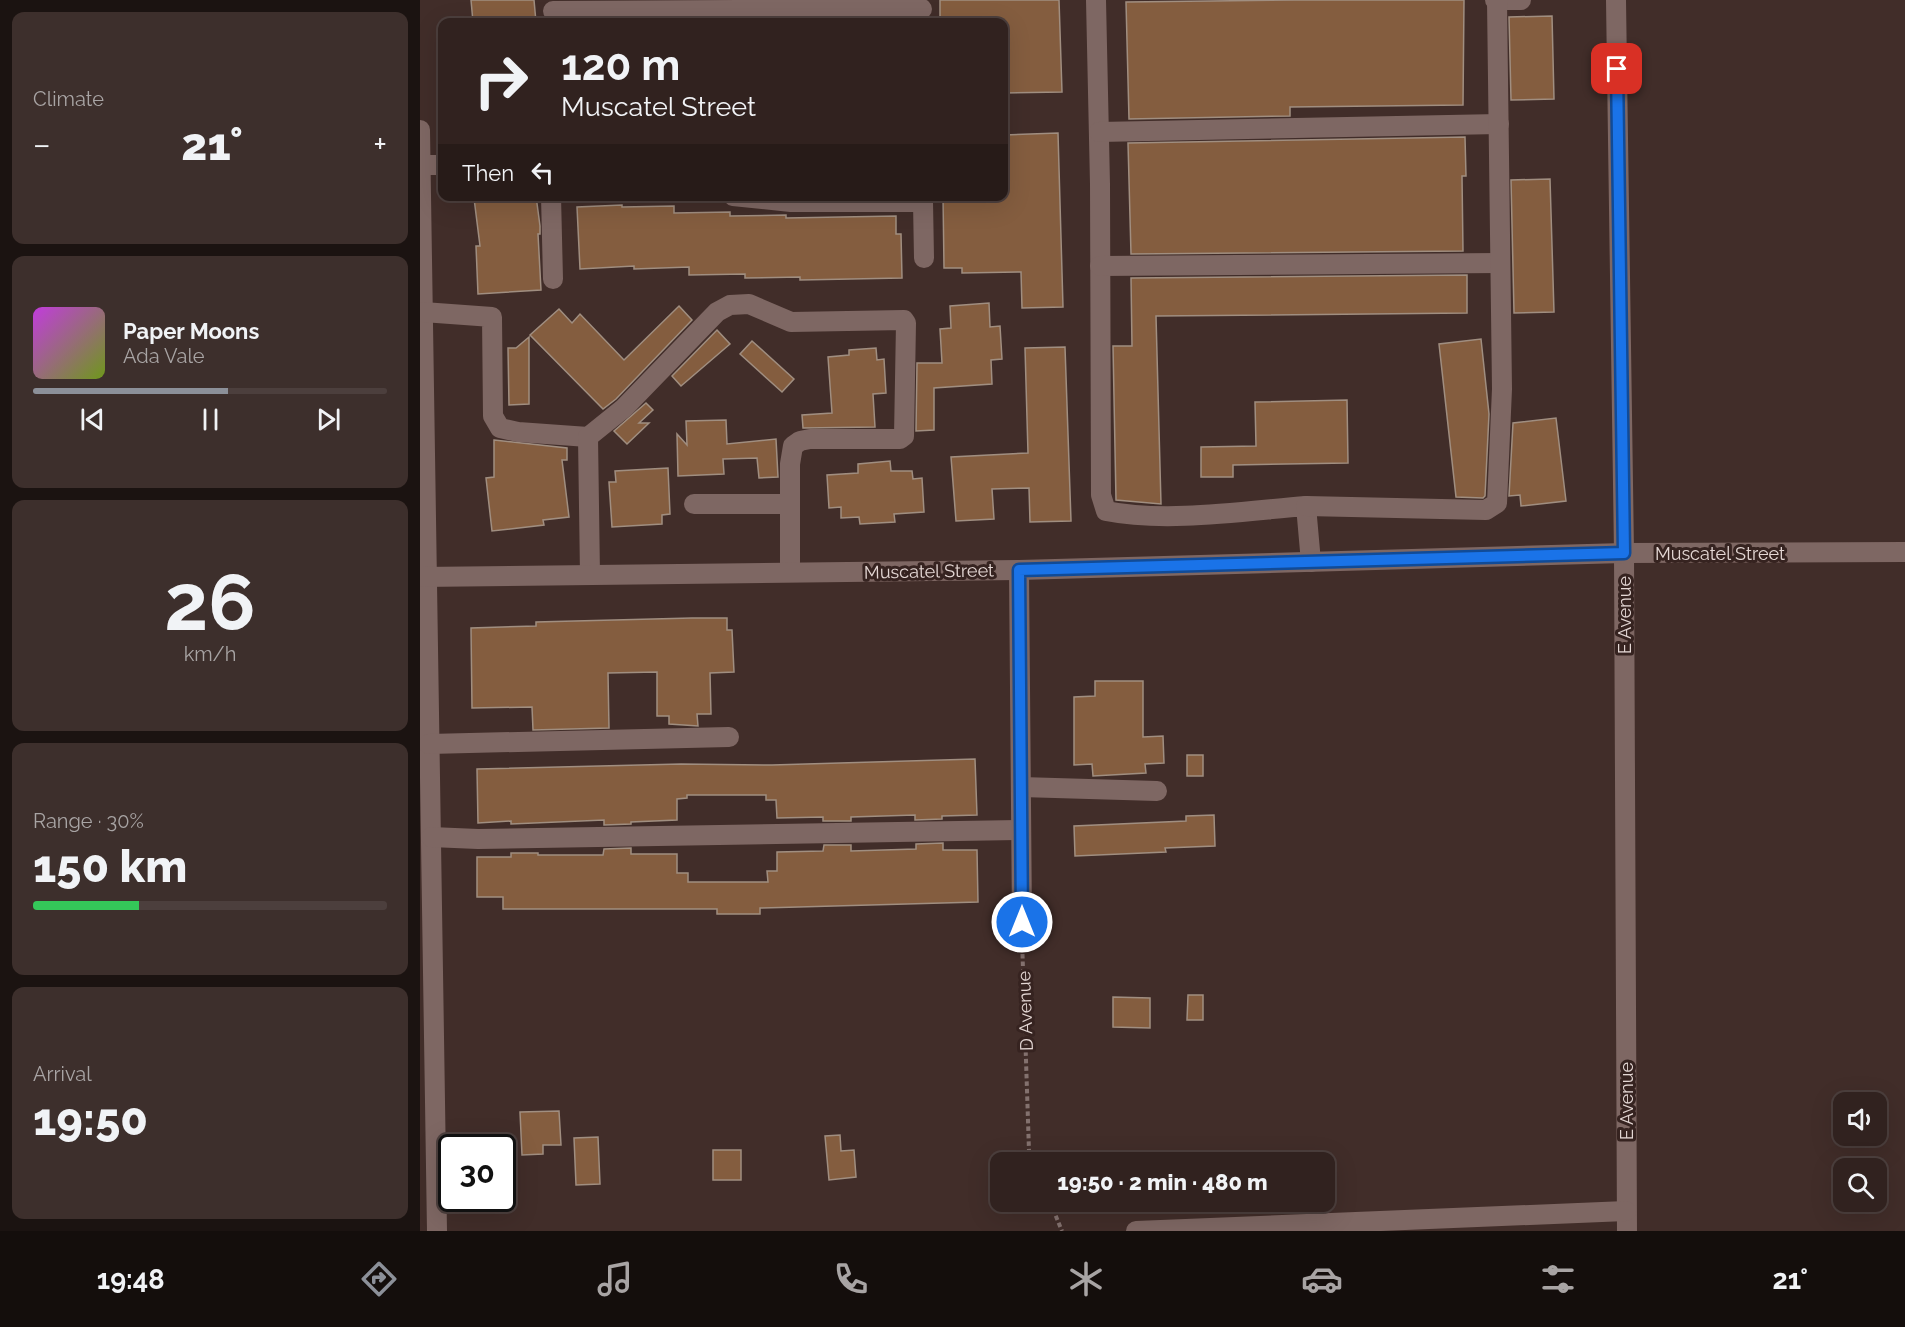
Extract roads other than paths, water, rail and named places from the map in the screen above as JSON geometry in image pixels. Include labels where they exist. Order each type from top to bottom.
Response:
[{"type":"street","points":[[1096,0],[1101,495],[1106,511],[1126,515],[1192,515],[1306,506],[1486,510],[1497,502],[1502,389],[1496,1],[1521,0]]},
{"type":"street","name":"E Avenue","points":[[1616,0],[1624,553],[1627,1231]]},
{"type":"street","points":[[553,11],[922,11]]},
{"type":"street","points":[[1099,132],[1499,124]]},
{"type":"street","points":[[420,130],[424,577],[431,837],[426,952],[428,1192],[437,1231]]},
{"type":"street","points":[[421,165],[438,165]]},
{"type":"street","points":[[551,201],[553,279]]},
{"type":"street","points":[[781,201],[835,201]]},
{"type":"street","points":[[923,201],[924,258]]},
{"type":"street","points":[[1100,266],[1500,263]]},
{"type":"street","points":[[422,323],[465,313],[492,317],[493,416],[500,428],[518,432],[588,437],[624,408],[717,312],[730,304],[749,304],[791,322],[904,320],[906,323],[904,436],[900,439],[800,441],[793,446],[790,572]]},
{"type":"street","points":[[588,437],[590,575]]},
{"type":"street","points":[[694,504],[790,504]]},
{"type":"street","points":[[1306,506],[1311,562]]},
{"type":"street","name":"Muscatel Street","points":[[424,577],[1019,570],[1624,553],[1905,552]]},
{"type":"street","points":[[1019,570],[1022,922]]},
{"type":"street","points":[[429,744],[729,737]]},
{"type":"street","points":[[1021,787],[1157,791]]},
{"type":"street","points":[[431,837],[525,838],[1021,830]]},
{"type":"street","points":[[1136,1231],[1626,1211]]}]
